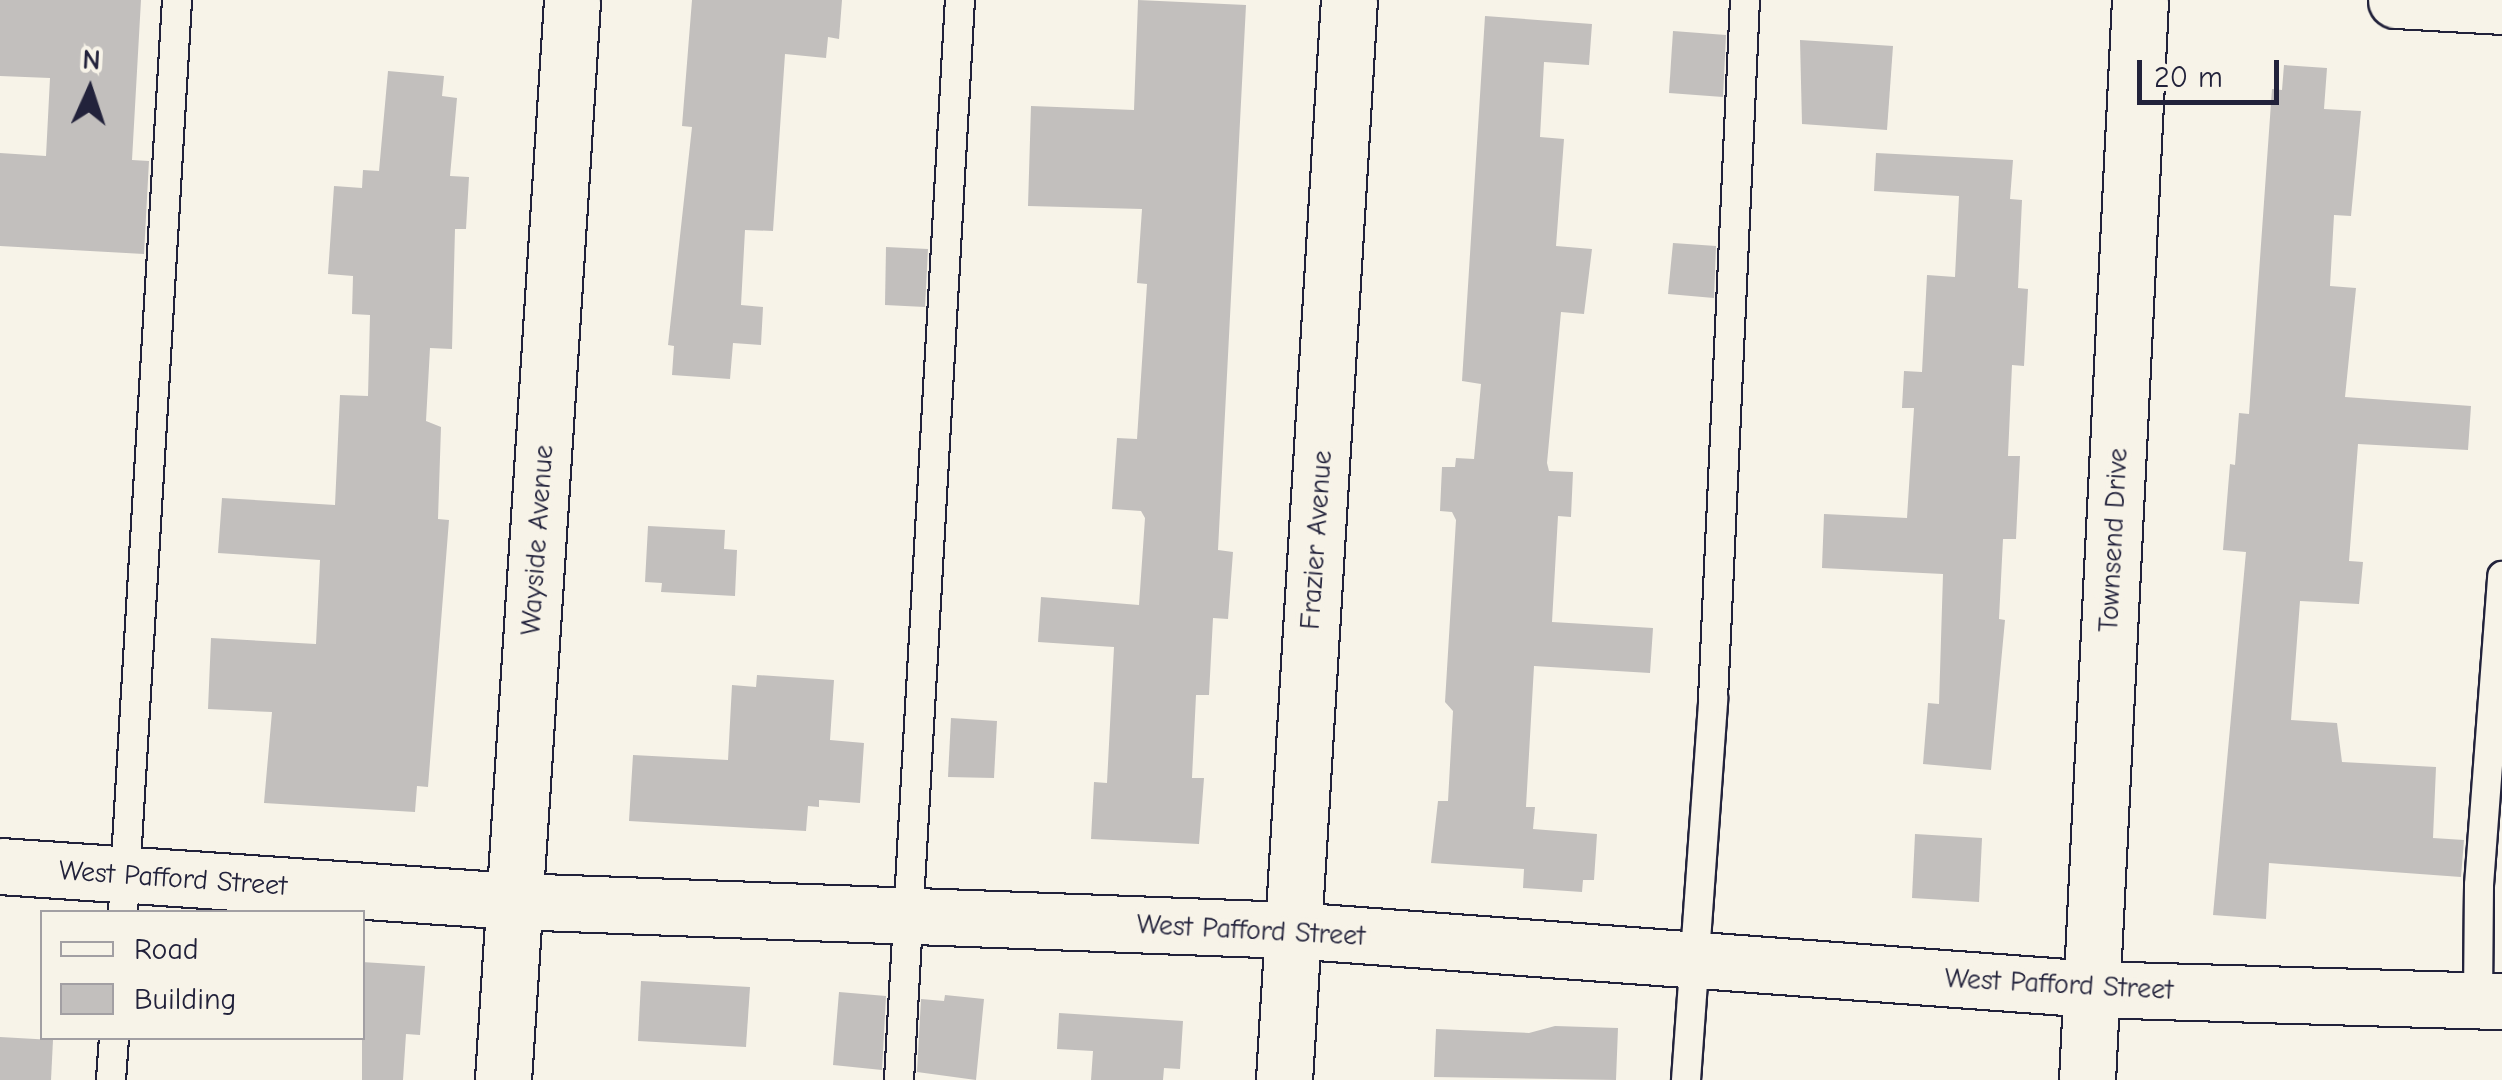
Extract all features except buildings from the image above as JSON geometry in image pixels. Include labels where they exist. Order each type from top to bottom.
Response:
[{"type":"street","name":"Wayside Avenue","points":[[503,1080],[572,0]]},
{"type":"street","name":"Frazier Avenue","points":[[1284,1080],[1349,0]]},
{"type":"street","name":"Townsend Drive","points":[[2086,1080],[2140,0]]},
{"type":"street","points":[[2396,0],[2502,6]]},
{"type":"street","name":"West Pafford Street","points":[[0,866],[124,894],[514,900],[1292,930],[2092,989],[2490,1001]]},
{"type":"lane","points":[[124,894],[177,0]]},
{"type":"lane","points":[[899,1080],[960,0]]},
{"type":"lane","points":[[1686,1080],[1713,700],[1745,0]]},
{"type":"lane","points":[[2490,1001],[2479,884],[2502,576]]},
{"type":"lane","points":[[111,1080],[114,1040]]}]
